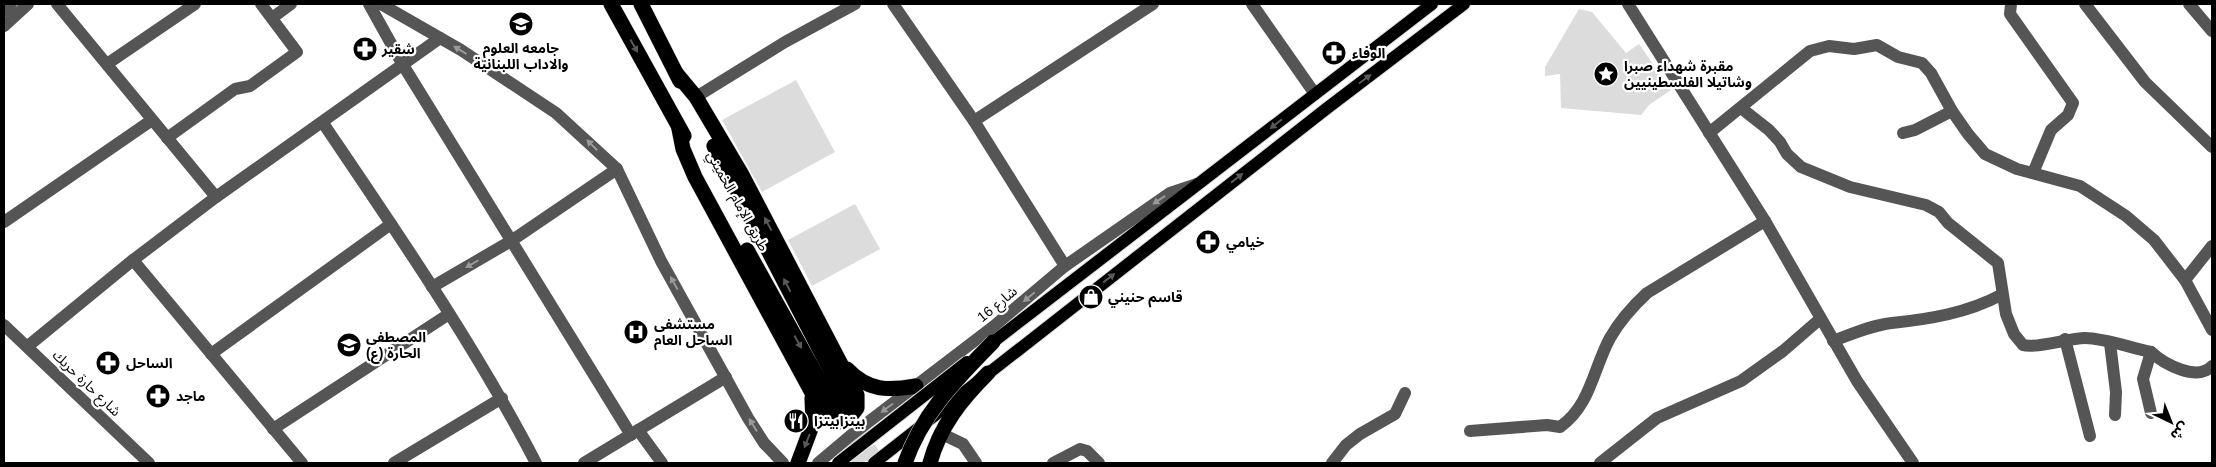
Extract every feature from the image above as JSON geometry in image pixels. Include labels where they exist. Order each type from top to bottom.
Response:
[{"type":"highway","name":"طريق الإمام الخميني","points":[[611,4],[679,129],[844,410],[641,4]]},
{"type":"highway","points":[[676,73],[696,97],[741,174],[840,361],[858,400],[857,408],[850,418],[840,423],[828,419],[695,178],[683,149],[679,129]]},
{"type":"highway","points":[[905,463],[917,436],[936,402],[993,342]]},
{"type":"highway","points":[[840,361],[853,375],[872,387],[886,390],[916,386]]},
{"type":"highway","points":[[930,463],[940,433],[955,409],[988,372]]},
{"type":"highway","points":[[798,463],[814,416],[808,384]]},
{"type":"main road","name":"شارع 16","points":[[838,463],[1432,4]]},
{"type":"main road","points":[[874,463],[988,372],[1464,4]]},
{"type":"street","points":[[4,11],[11,4]]},
{"type":"street","points":[[4,26],[28,4]]},
{"type":"street","points":[[57,4],[216,197]]},
{"type":"street","points":[[107,64],[195,4]]},
{"type":"street","points":[[166,138],[235,89],[250,86],[297,52],[261,4]]},
{"type":"street","points":[[272,18],[291,4]]},
{"type":"street","points":[[369,4],[403,65],[511,241],[634,432],[662,463]]},
{"type":"street","points":[[381,4],[440,38],[556,113],[616,169],[662,261],[726,377],[764,443],[783,463]]},
{"type":"street","points":[[696,97],[785,42],[855,4]]},
{"type":"street","points":[[894,4],[974,121],[1065,266]]},
{"type":"street","points":[[974,121],[1152,4]]},
{"type":"street","points":[[1252,4],[1315,94]]},
{"type":"street","points":[[1628,4],[1765,221],[1833,341],[1913,463]]},
{"type":"street","points":[[2011,4],[2010,14],[2073,103],[2068,115],[2051,130],[2033,173]]},
{"type":"street","points":[[2085,4],[2145,82],[2212,147]]},
{"type":"street","points":[[2189,4],[2212,31]]},
{"type":"street","points":[[28,346],[133,260],[216,197],[323,123],[440,38]]},
{"type":"street","points":[[1709,132],[1741,108],[1792,64],[1814,49],[1836,46],[1854,49],[1878,46],[1898,57],[1922,63],[1931,73],[1952,111],[1975,145],[1985,154],[2005,165],[2071,182],[2110,205],[2154,240],[2185,280],[2212,330]]},
{"type":"street","points":[[1741,108],[1769,130],[1780,142],[1787,154],[1801,167],[1850,187],[1926,205],[1938,212],[1948,223],[1998,263],[2001,295],[2012,328],[2023,345],[2037,346],[2065,339],[2087,338],[2151,352],[2156,357],[2189,372],[2203,373],[2212,366]]},
{"type":"street","points":[[1903,134],[1952,111]]},
{"type":"street","points":[[4,222],[152,120]]},
{"type":"street","points":[[323,123],[391,224],[502,398],[536,463]]},
{"type":"street","points":[[432,287],[511,241],[616,169]]},
{"type":"street","name":"شارع 16","points":[[818,463],[994,326],[1065,266],[1170,193],[1204,181]]},
{"type":"street","points":[[1470,431],[1547,425],[1560,427],[1571,420],[1585,398],[1610,338],[1634,305],[1647,293],[1765,221]]},
{"type":"street","points":[[211,354],[391,224]]},
{"type":"street","points":[[2185,280],[2212,246]]},
{"type":"street","points":[[133,260],[302,463]]},
{"type":"street","points":[[1833,341],[1892,323],[1923,320],[1969,310],[2001,295]]},
{"type":"street","points":[[273,429],[449,314]]},
{"type":"street","points":[[1600,463],[1657,418],[1740,381],[1783,351],[1820,319]]},
{"type":"street","name":"شارع حارة حريك","points":[[5,328],[28,346],[149,463]]},
{"type":"street","points":[[2065,339],[2090,436]]},
{"type":"street","points":[[2110,343],[2116,392],[2115,415]]},
{"type":"street","points":[[2151,352],[2143,379],[2151,413]]},
{"type":"street","points":[[584,463],[726,377]]},
{"type":"street","points":[[1332,463],[1346,445],[1360,434],[1395,414],[1405,393]]},
{"type":"street","points":[[394,463],[502,398]]},
{"type":"street","points":[[940,433],[963,444],[976,463]]},
{"type":"street","points":[[1053,463],[1080,449],[1087,451],[1099,463]]},
{"type":"shaded area","points":[[1579,9],[1592,12],[1626,53],[1639,44],[1671,90],[1649,105],[1641,115],[1561,108],[1560,74],[1545,76],[1545,67]]},
{"type":"shaded area","points":[[796,80],[835,152],[762,192],[722,120]]},
{"type":"shaded area","points":[[855,204],[880,249],[812,286],[788,240]]},
{"type":"tunnel","points":[[849,406],[876,463]]},
{"type":"tunnel","points":[[838,414],[861,463]]},
{"type":"place","name":"جامعه العلوم والاداب اللبنانية","points":[[521,24]]},
{"type":"place","name":"شقير","points":[[365,49]]},
{"type":"place","name":"الوفاء","points":[[1334,53]]},
{"type":"place","name":"مقبرة شهداء صبرا وشاتيلا الفلسطينيين","points":[[1606,74]]},
{"type":"place","name":"خيامي","points":[[1208,242]]},
{"type":"place","name":"قاسم حنيني","points":[[1091,297]]},
{"type":"place","name":"مستشفى الساحل العام","points":[[636,332]]},
{"type":"place","name":"المصطفى الحارة (ع)","points":[[349,345]]},
{"type":"place","name":"الساحل","points":[[108,363]]},
{"type":"place","name":"ماجد","points":[[158,396]]},
{"type":"place","name":"بيتزابيتزا","points":[[796,421]]}]
